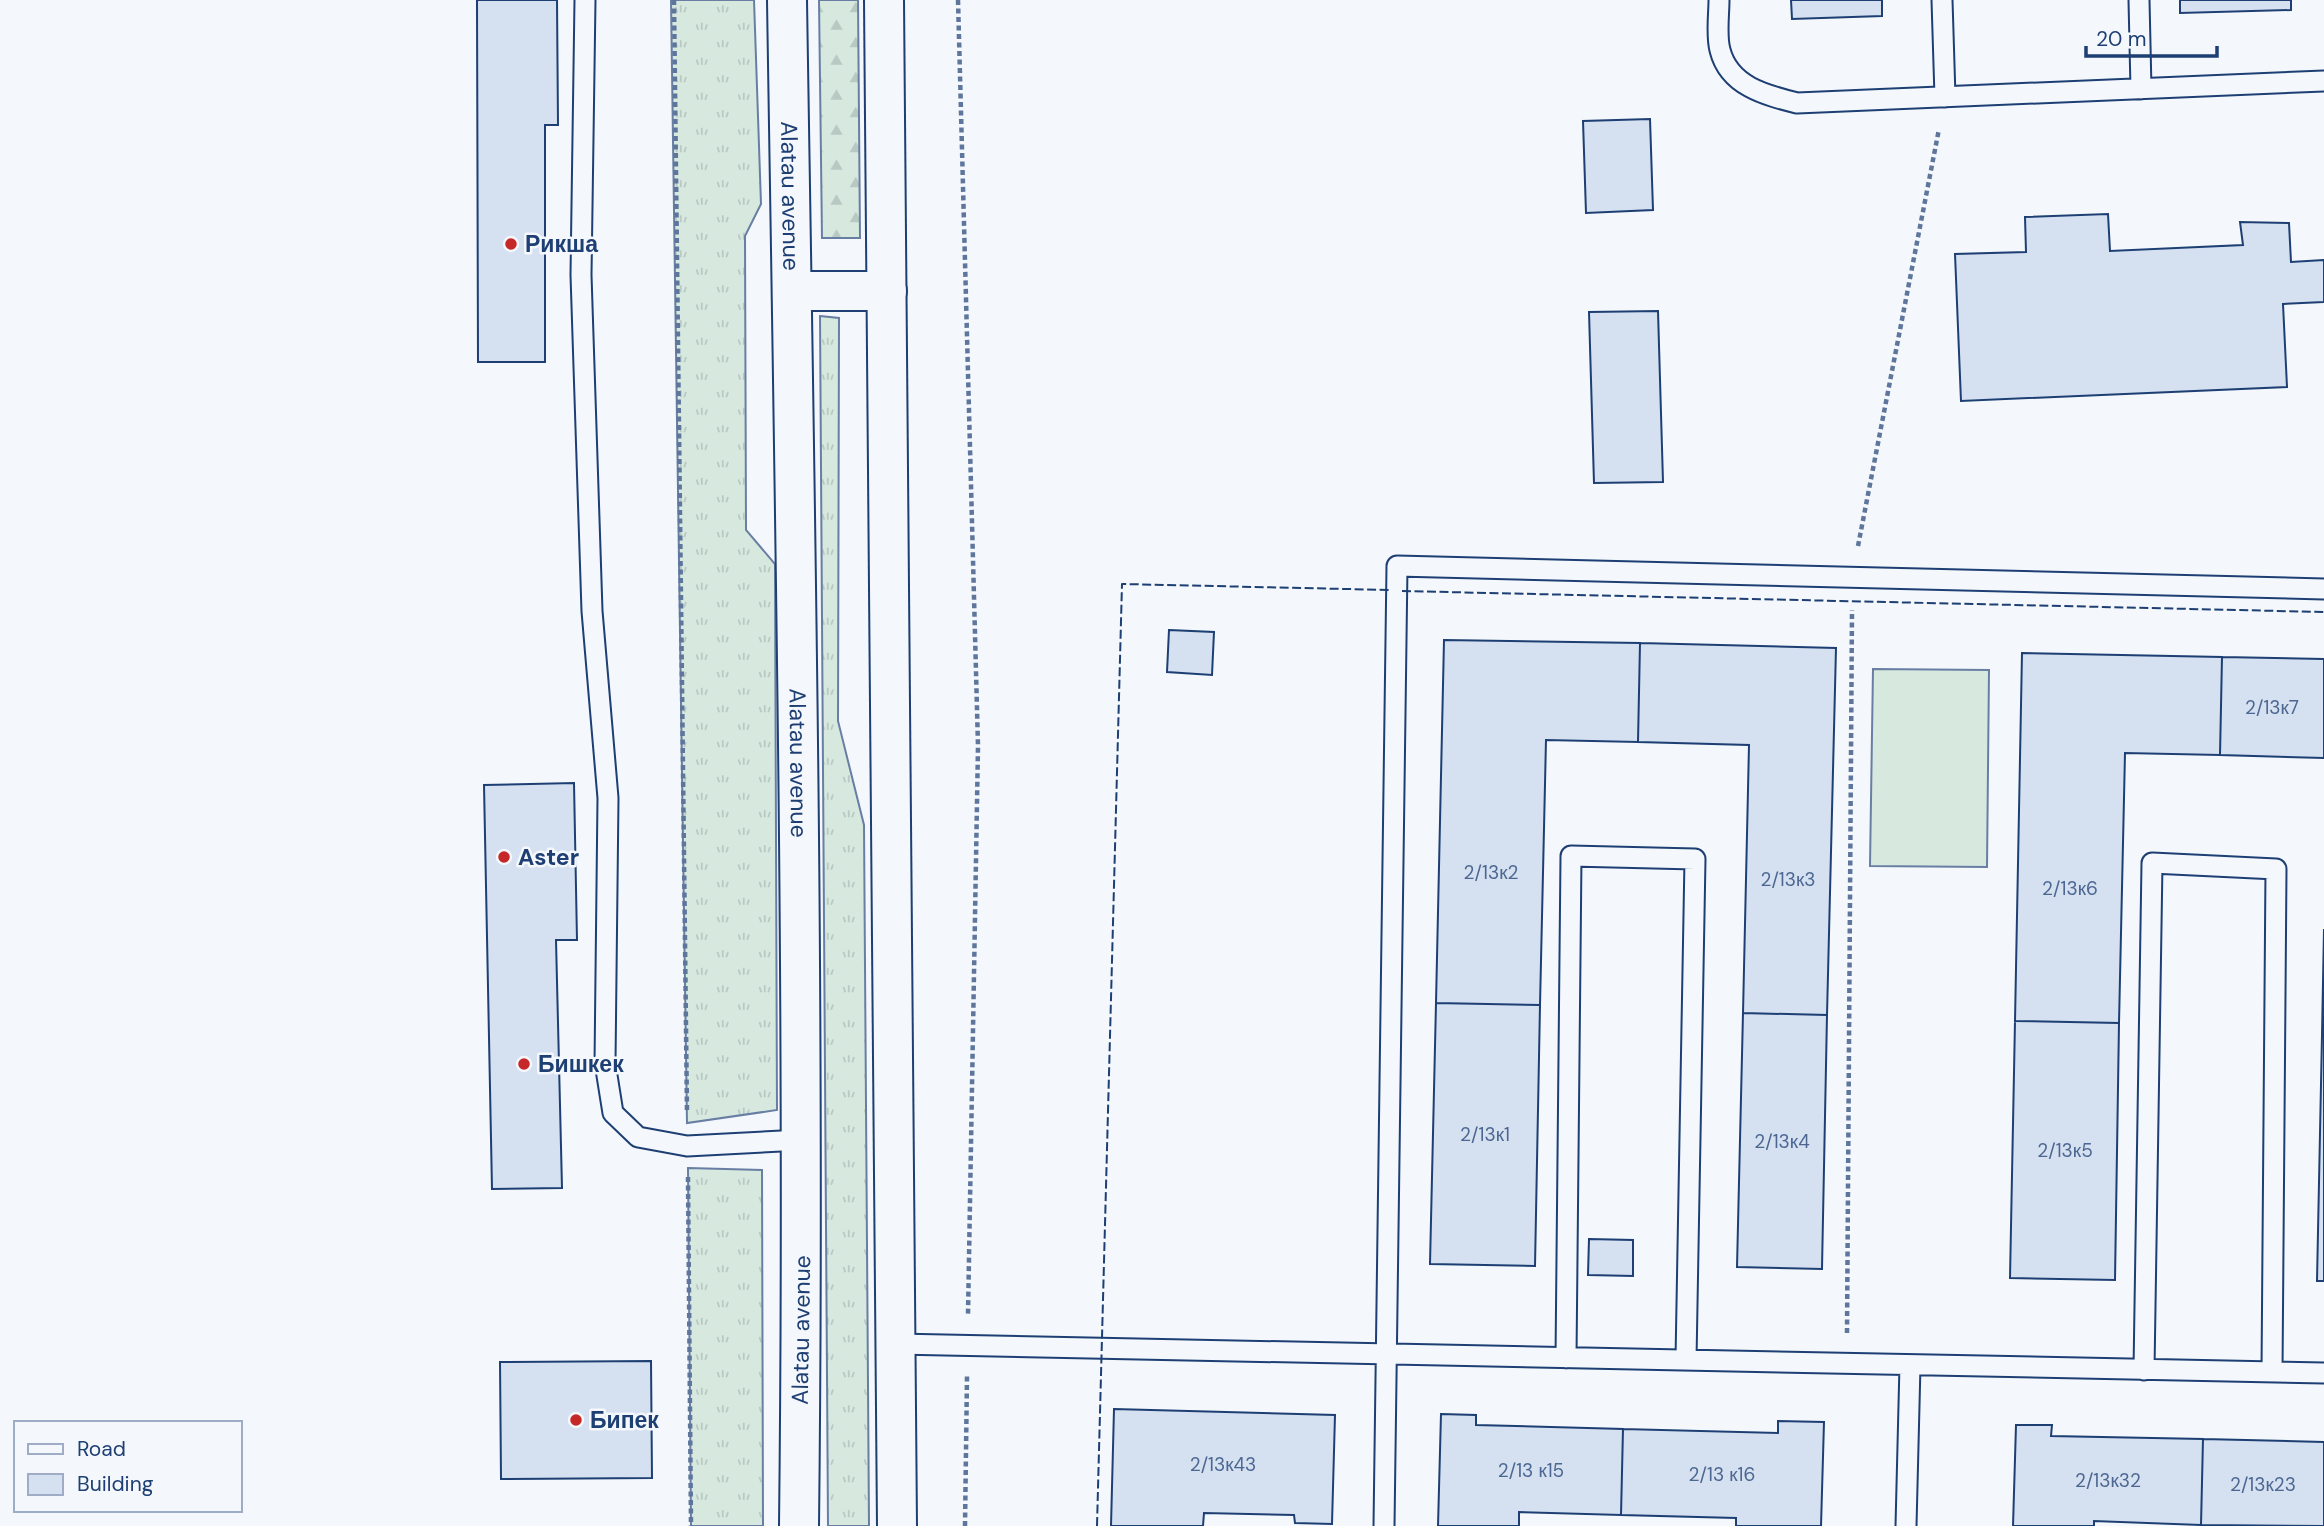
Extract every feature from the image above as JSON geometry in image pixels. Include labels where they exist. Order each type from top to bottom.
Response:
[{"type":"main road","name":"Alatau avenue","points":[[787,0],[801,1140],[799,1526]]},
{"type":"main road","points":[[884,0],[897,1526]]},
{"type":"main road","points":[[792,291],[887,291]]},
{"type":"lane","points":[[585,0],[581,275],[592,611],[608,799],[604,1063],[613,1113],[638,1137],[687,1146],[801,1140]]},
{"type":"lane","points":[[1719,0],[1720,50],[1734,78],[1761,94],[1797,103],[2324,81]]},
{"type":"lane","points":[[1942,0],[1945,97]]},
{"type":"lane","points":[[2139,0],[2141,89]]},
{"type":"lane","points":[[1384,1526],[1397,566],[2324,589]]},
{"type":"lane","points":[[1566,1358],[1571,856],[1695,859],[1686,1360]]},
{"type":"lane","points":[[2144,1370],[2152,863],[2276,869],[2272,1372]]},
{"type":"lane","points":[[896,1344],[2324,1373]]},
{"type":"lane","points":[[1906,1526],[1910,1365]]},
{"type":"path","points":[[674,0],[691,1526]]},
{"type":"path","points":[[958,0],[978,746],[965,1526]]},
{"type":"path","points":[[1846,1363],[1852,577],[1945,97]]},
{"type":"green space","points":[[671,0],[754,0],[761,204],[745,236],[746,530],[775,564],[777,1110],[687,1123]]},
{"type":"green space","points":[[819,0],[858,0],[860,238],[822,238]]},
{"type":"green space","points":[[820,316],[839,318],[838,721],[864,825],[869,1526],[828,1526]]},
{"type":"green space","points":[[1873,669],[1989,670],[1987,867],[1870,866]]},
{"type":"green space","points":[[688,1168],[762,1170],[763,1526],[691,1526]]},
{"type":"building","name":"Рикша","points":[[477,0],[557,0],[558,125],[545,125],[545,362],[478,362]]},
{"type":"building","points":[[1791,0],[1882,0],[1882,16],[1792,19]]},
{"type":"building","points":[[2180,0],[2291,0],[2291,10],[2180,13]]},
{"type":"building","points":[[1650,119],[1653,210],[1586,213],[1583,121]]},
{"type":"building","points":[[2108,214],[2110,251],[2243,245],[2240,222],[2289,223],[2291,262],[2324,260],[2324,302],[2283,304],[2287,387],[1961,401],[1955,254],[2026,252],[2025,217]]},
{"type":"building","points":[[1658,311],[1663,482],[1594,483],[1589,312]]},
{"type":"building","points":[[1169,630],[1214,632],[1212,675],[1167,672]]},
{"type":"building","points":[[1444,640],[1640,643],[1638,742],[1546,740],[1540,1005],[1436,1003]]},
{"type":"building","points":[[1640,643],[1836,648],[1827,1015],[1743,1013],[1749,745],[1638,742]]},
{"type":"building","points":[[2022,653],[2222,657],[2220,755],[2125,753],[2119,1023],[2015,1021]]},
{"type":"building","points":[[2222,657],[2324,659],[2324,758],[2220,755]]},
{"type":"building","name":"Бишкек","points":[[574,783],[577,940],[556,940],[562,1188],[492,1189],[484,785]]},
{"type":"building","points":[[2324,929],[2324,1035],[2322,1035]]},
{"type":"building","points":[[1436,1003],[1540,1005],[1535,1266],[1430,1264]]},
{"type":"building","points":[[1743,1013],[1827,1015],[1822,1269],[1737,1267]]},
{"type":"building","points":[[2015,1021],[2119,1023],[2115,1280],[2010,1278]]},
{"type":"building","points":[[2322,1035],[2324,1281],[2317,1281]]},
{"type":"building","points":[[1589,1239],[1633,1240],[1633,1276],[1588,1275]]},
{"type":"building","name":"Бипек","points":[[651,1361],[652,1478],[501,1479],[500,1362]]},
{"type":"building","points":[[1114,1409],[1335,1415],[1332,1524],[1295,1523],[1294,1515],[1204,1513],[1203,1526],[1111,1526]]},
{"type":"building","points":[[1441,1414],[1476,1415],[1476,1425],[1623,1429],[1621,1515],[1519,1512],[1519,1526],[1438,1526]]},
{"type":"building","points":[[1778,1421],[1824,1422],[1821,1526],[1736,1526],[1736,1518],[1621,1515],[1623,1429],[1778,1433]]},
{"type":"building","points":[[2016,1425],[2052,1425],[2051,1436],[2203,1439],[2201,1525],[2094,1521],[2094,1526],[2013,1526]]},
{"type":"building","points":[[2203,1439],[2324,1442],[2324,1526],[2201,1525]]},
{"type":"fence","points":[[1097,1526],[1122,584],[1391,590]]},
{"type":"fence","points":[[1402,591],[2324,612]]},
{"type":"place","name":"Рикша","points":[[511,244]]},
{"type":"place","name":"Aster","points":[[504,857]]},
{"type":"place","name":"Бишкек","points":[[524,1064]]},
{"type":"place","name":"Бипек","points":[[576,1420]]}]
